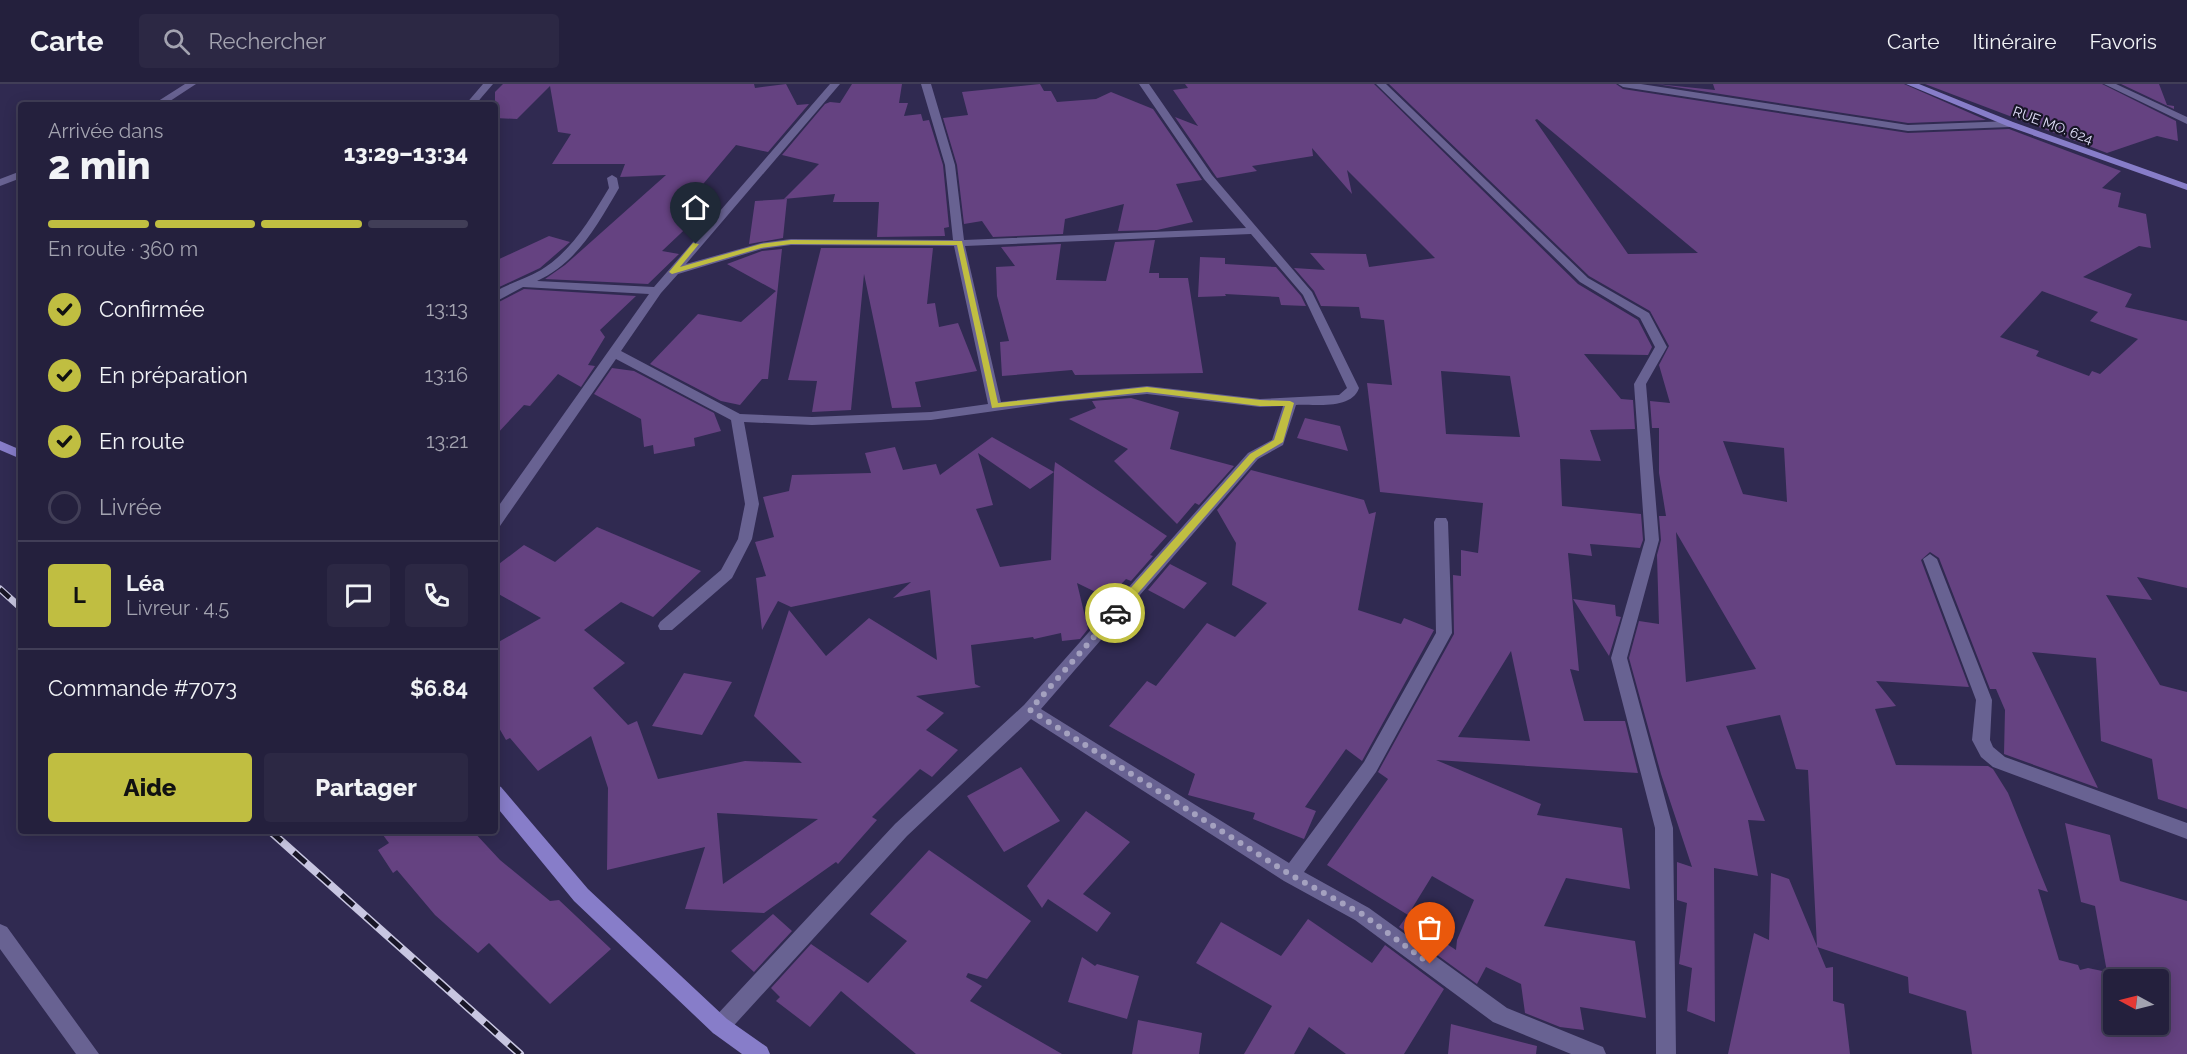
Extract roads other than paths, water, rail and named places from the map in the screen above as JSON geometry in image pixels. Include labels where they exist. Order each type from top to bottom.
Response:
[{"type":"street","points":[[162,102],[192,84]]},
{"type":"street","points":[[473,102],[488,84]]},
{"type":"street","points":[[498,518],[657,291],[835,84]]},
{"type":"street","points":[[926,84],[950,165],[955,225],[995,406]]},
{"type":"street","points":[[613,352],[737,418],[812,421],[919,416],[1147,390],[1260,403],[1342,399],[1352,392],[1353,388],[1308,294],[1208,177],[1144,84]]},
{"type":"street","points":[[1381,84],[1584,280],[1645,316],[1661,347],[1640,384],[1652,540],[1619,658],[1664,828],[1666,1054]]},
{"type":"street","points":[[1623,84],[1908,128],[2010,124]]},
{"type":"street","name":"RUE MO. 624","points":[[1911,84],[2010,124],[2187,187]]},
{"type":"street","points":[[2109,84],[2147,101],[2154,108],[2187,121]]},
{"type":"street","points":[[0,183],[18,175]]},
{"type":"street","points":[[498,295],[505,289],[544,273],[574,252],[615,188],[612,178]]},
{"type":"street","points":[[672,272],[761,246],[791,242],[960,243],[1254,231]]},
{"type":"street","points":[[518,284],[657,291]]},
{"type":"street","points":[[720,1026],[902,830],[1030,710],[1253,456],[1278,442],[1290,403]]},
{"type":"street","points":[[666,626],[727,574],[745,538],[752,504],[737,418]]},
{"type":"street","points":[[0,445],[18,454]]},
{"type":"street","points":[[1291,875],[1370,767],[1443,633],[1441,522]]},
{"type":"street","points":[[1930,559],[1984,700],[1981,740],[1987,752],[1999,762],[2187,831]]},
{"type":"street","points":[[1030,710],[1291,875],[1362,914],[1500,1015],[1596,1054]]},
{"type":"street","points":[[498,796],[581,895],[720,1026],[760,1054]]},
{"type":"street","points":[[0,933],[89,1054]]},
{"type":"railway","points":[[0,589],[18,605]]},
{"type":"railway","points":[[273,834],[520,1054]]}]
